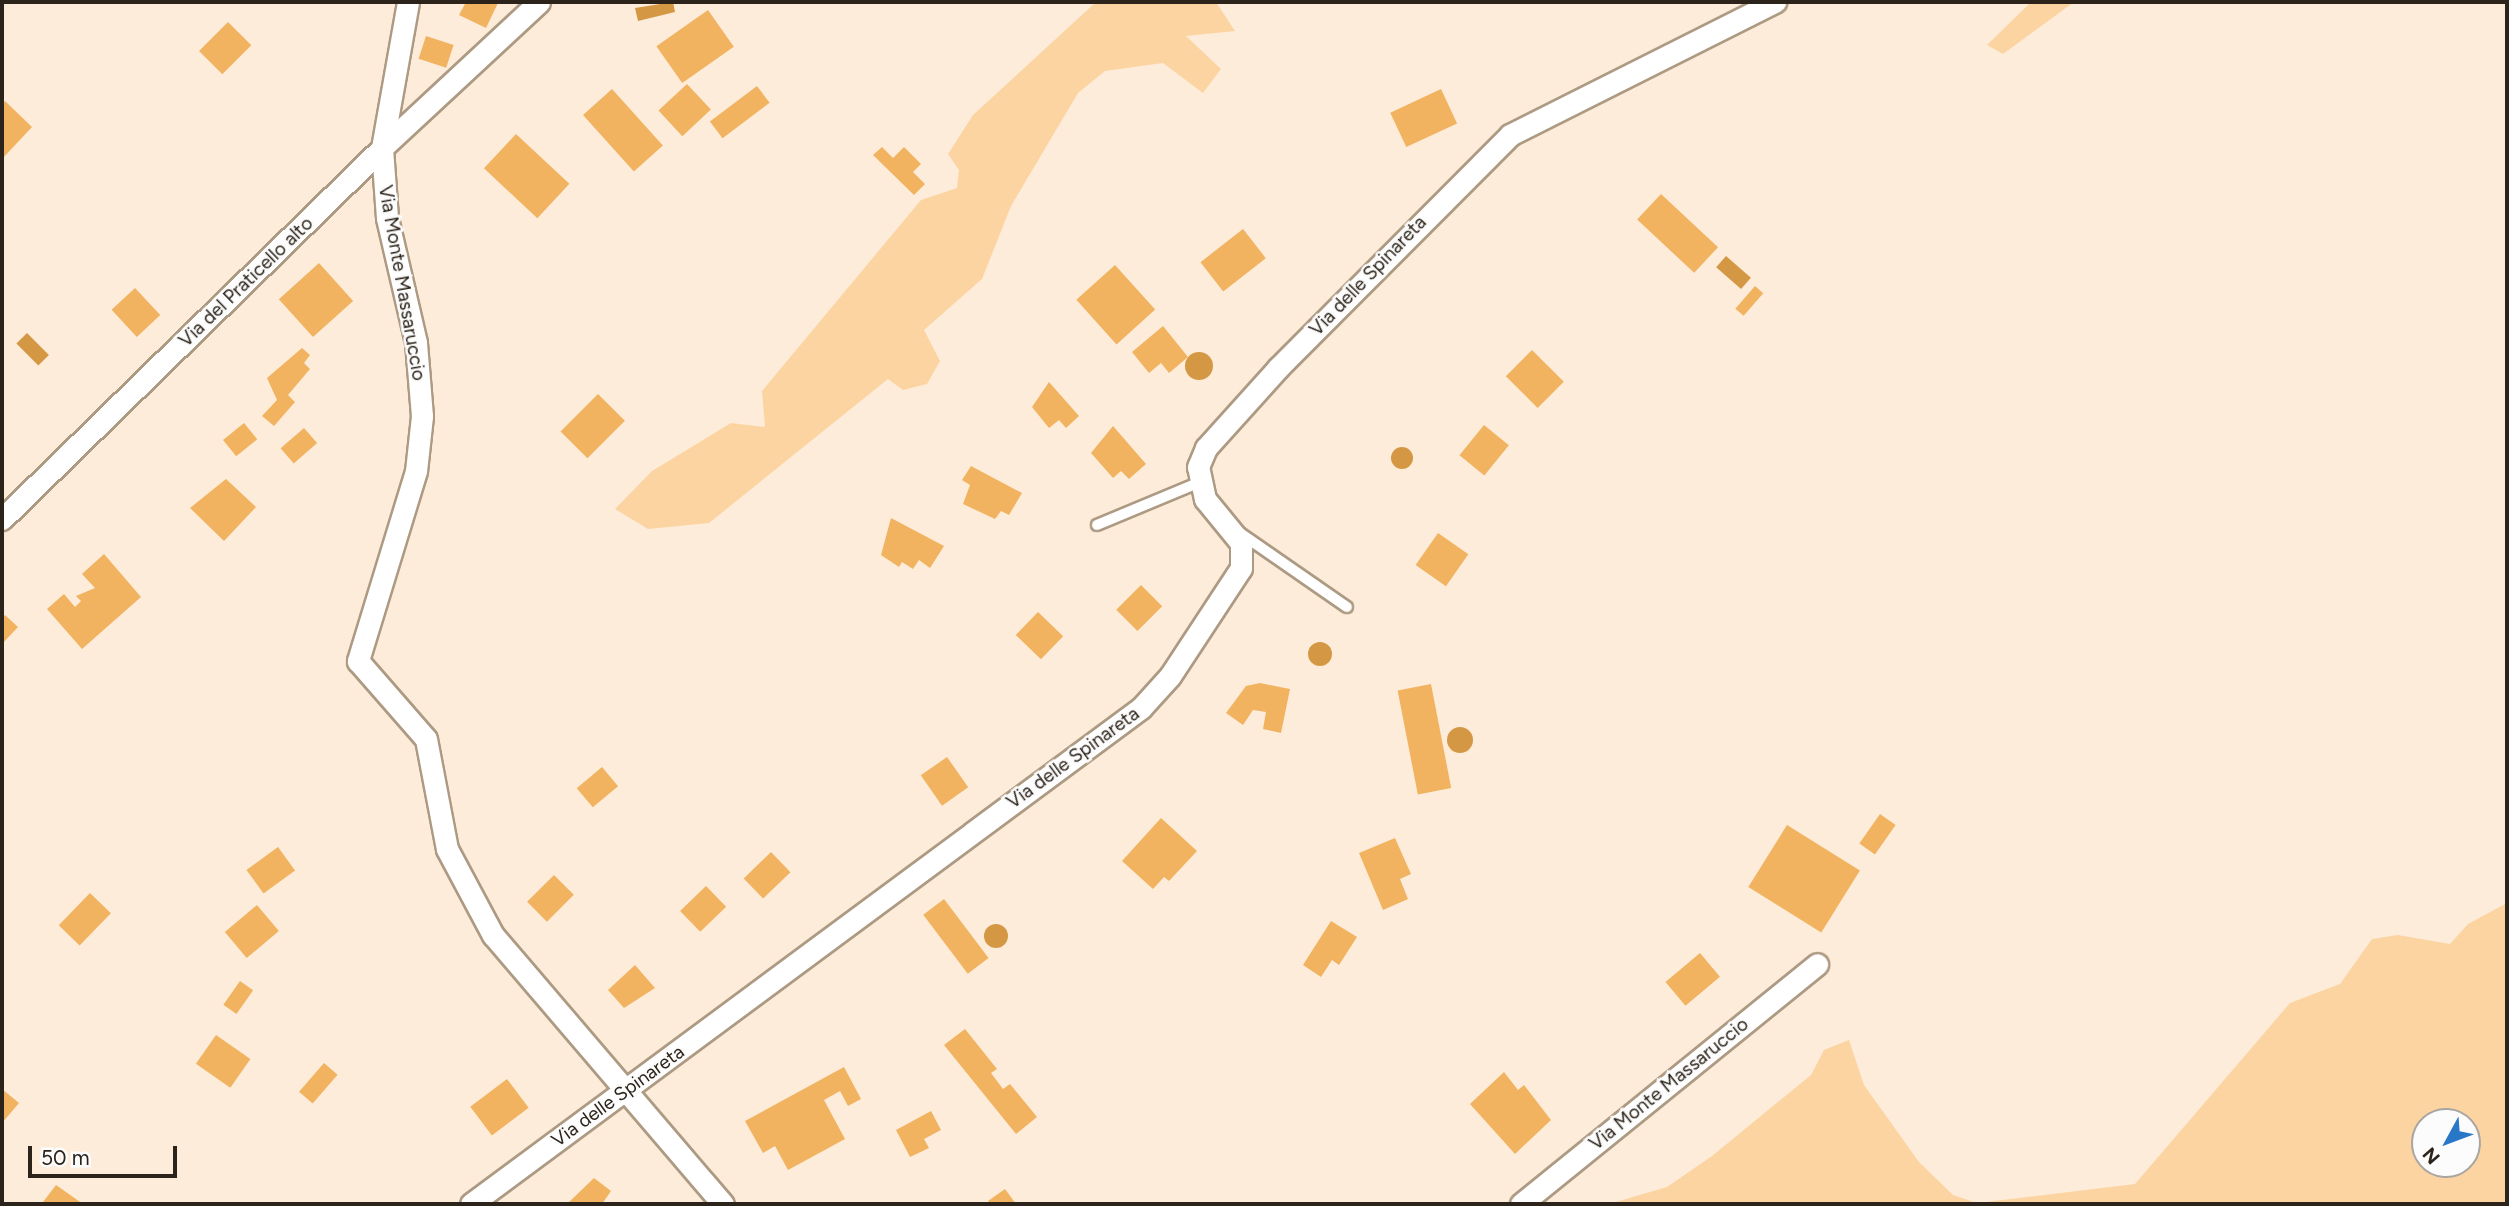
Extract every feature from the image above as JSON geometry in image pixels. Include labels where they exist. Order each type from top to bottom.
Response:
[{"type":"street","points":[[382,148],[408,2]]},
{"type":"street","name":"Via del Praticello alto","points":[[2,519],[382,148],[538,2]]},
{"type":"street","name":"Via delle Spinareta","points":[[471,1204],[1141,708],[1170,676],[1241,568],[1243,552],[1231,527],[1198,483],[1206,448],[1496,146],[1675,47],[1775,2]]},
{"type":"street","name":"Via Monte Massaruccio","points":[[382,148],[387,218],[416,343],[422,416],[416,471],[358,661],[426,739],[447,849],[482,918],[619,1080],[623,1093],[723,1204]]},
{"type":"street","name":"Via Monte Massaruccio","points":[[1521,1204],[1817,964]]},
{"type":"lane","points":[[1097,525],[1198,483]]},
{"type":"lane","points":[[1231,527],[1347,607]]},
{"type":"shaded area","points":[[673,2],[675,12],[638,21],[635,8]]},
{"type":"shaded area","points":[[1096,2],[1216,2],[1235,31],[1186,36],[1221,69],[1203,93],[1163,63],[1105,71],[1078,93],[1011,206],[982,279],[924,330],[940,361],[927,384],[903,390],[888,379],[709,523],[648,529],[615,509],[652,471],[731,423],[765,427],[762,391],[921,200],[957,188],[959,170],[948,154],[973,115]]},
{"type":"shaded area","points":[[2031,2],[2074,2],[2003,54],[1987,45]]},
{"type":"shaded area","points":[[1726,256],[1751,278],[1741,289],[1716,267]]},
{"type":"shaded area","points":[[27,333],[49,355],[38,366],[16,344]]},
{"type":"shaded area","points":[[1199,352],[1209,356],[1213,366],[1209,376],[1199,380],[1189,376],[1185,366],[1189,356]]},
{"type":"shaded area","points":[[1402,447],[1410,450],[1413,458],[1410,466],[1402,469],[1394,466],[1391,458],[1394,450]]},
{"type":"shaded area","points":[[1320,642],[1329,645],[1332,654],[1329,663],[1320,666],[1311,663],[1308,654],[1311,645]]},
{"type":"shaded area","points":[[1460,727],[1469,731],[1473,740],[1469,749],[1460,753],[1451,749],[1447,740],[1451,731]]},
{"type":"shaded area","points":[[2507,903],[2507,1204],[1609,1204],[1667,1187],[1712,1156],[1811,1075],[1824,1050],[1849,1040],[1864,1085],[1919,1162],[1953,1195],[1977,1203],[2135,1184],[2290,1003],[2340,984],[2372,939],[2398,935],[2450,944],[2468,924]]},
{"type":"shaded area","points":[[996,924],[1004,928],[1008,936],[1004,944],[996,948],[988,944],[984,936],[988,928]]},
{"type":"building","points":[[466,2],[498,3],[486,28],[459,15]]},
{"type":"building","points":[[708,10],[734,47],[682,83],[656,46]]},
{"type":"building","points":[[228,22],[251,45],[222,74],[199,51]]},
{"type":"building","points":[[426,36],[454,45],[446,68],[419,59]]},
{"type":"building","points":[[687,84],[711,110],[682,136],[658,111]]},
{"type":"building","points":[[757,86],[770,103],[723,138],[710,122]]},
{"type":"building","points":[[612,89],[663,145],[634,172],[583,115]]},
{"type":"building","points":[[1441,89],[1457,123],[1406,147],[1390,113]]},
{"type":"building","points":[[5,101],[32,127],[2,159],[2,105]]},
{"type":"building","points":[[516,134],[569,184],[537,218],[484,168]]},
{"type":"building","points":[[882,147],[893,158],[904,147],[921,164],[913,172],[925,184],[914,195],[873,155]]},
{"type":"building","points":[[1661,194],[1718,247],[1694,273],[1637,220]]},
{"type":"building","points":[[1243,229],[1266,258],[1223,291],[1200,262]]},
{"type":"building","points":[[319,263],[353,301],[313,337],[279,299]]},
{"type":"building","points":[[1115,265],[1155,310],[1117,344],[1076,300]]},
{"type":"building","points":[[1755,286],[1763,293],[1744,316],[1735,309]]},
{"type":"building","points":[[135,288],[160,315],[137,337],[112,310]]},
{"type":"building","points":[[1163,326],[1188,357],[1169,373],[1161,363],[1149,373],[1132,352]]},
{"type":"building","points":[[302,348],[310,355],[304,363],[310,369],[288,395],[295,402],[274,426],[262,416],[277,400],[267,378]]},
{"type":"building","points":[[1532,350],[1564,382],[1538,408],[1506,376]]},
{"type":"building","points":[[1049,382],[1079,416],[1066,428],[1059,420],[1049,428],[1032,407]]},
{"type":"building","points":[[598,394],[625,421],[587,458],[561,431]]},
{"type":"building","points":[[244,423],[257,439],[236,456],[223,440]]},
{"type":"building","points":[[1484,425],[1509,445],[1484,475],[1459,455]]},
{"type":"building","points":[[1113,426],[1146,464],[1129,479],[1121,471],[1113,478],[1091,453]]},
{"type":"building","points":[[304,428],[317,443],[294,463],[281,448]]},
{"type":"building","points":[[971,466],[1022,493],[1009,515],[1001,511],[995,519],[963,504],[970,485],[962,480]]},
{"type":"building","points":[[226,479],[256,507],[224,541],[190,508]]},
{"type":"building","points":[[891,518],[944,546],[930,568],[919,560],[913,569],[902,562],[899,567],[881,555]]},
{"type":"building","points":[[1438,533],[1468,554],[1446,586],[1416,565]]},
{"type":"building","points":[[104,554],[141,597],[82,649],[47,609],[64,594],[75,607],[81,601],[76,596],[95,588],[82,574]]},
{"type":"building","points":[[1141,585],[1162,606],[1137,631],[1116,610]]},
{"type":"building","points":[[1038,612],[1063,636],[1041,659],[1016,635]]},
{"type":"building","points":[[5,615],[18,627],[2,644],[2,618]]},
{"type":"building","points":[[1260,683],[1290,689],[1281,733],[1263,729],[1266,712],[1253,710],[1243,725],[1226,713],[1246,686]]},
{"type":"building","points":[[1431,684],[1451,788],[1418,795],[1398,690]]},
{"type":"building","points":[[947,757],[968,787],[942,806],[921,775]]},
{"type":"building","points":[[602,767],[618,786],[593,807],[577,788]]},
{"type":"building","points":[[1880,814],[1896,825],[1875,854],[1859,843]]},
{"type":"building","points":[[1161,818],[1197,851],[1169,881],[1164,877],[1153,889],[1122,861]]},
{"type":"building","points":[[1787,825],[1860,871],[1821,932],[1748,887]]},
{"type":"building","points":[[1395,838],[1411,874],[1400,879],[1408,899],[1383,910],[1359,853]]},
{"type":"building","points":[[278,847],[295,870],[263,893],[246,870]]},
{"type":"building","points":[[771,852],[790,872],[763,899],[744,878]]},
{"type":"building","points":[[554,875],[574,895],[547,922],[527,902]]},
{"type":"building","points":[[706,886],[726,907],[700,932],[680,911]]},
{"type":"building","points":[[90,893],[111,913],[80,946],[59,925]]},
{"type":"building","points":[[944,899],[989,958],[968,974],[923,915]]},
{"type":"building","points":[[257,905],[279,931],[247,958],[225,932]]},
{"type":"building","points":[[1331,921],[1357,937],[1339,965],[1332,960],[1321,977],[1303,965]]},
{"type":"building","points":[[1700,953],[1720,977],[1685,1006],[1666,982]]},
{"type":"building","points":[[635,965],[655,988],[624,1008],[608,990]]},
{"type":"building","points":[[240,981],[253,990],[236,1014],[223,1005]]},
{"type":"building","points":[[965,1029],[997,1069],[991,1073],[1003,1089],[1010,1084],[1037,1117],[1016,1134],[944,1045]]},
{"type":"building","points":[[216,1035],[250,1059],[230,1088],[196,1064]]},
{"type":"building","points":[[324,1063],[338,1075],[313,1103],[299,1092]]},
{"type":"building","points":[[844,1067],[861,1099],[848,1106],[840,1091],[824,1100],[845,1139],[788,1170],[775,1146],[763,1153],[745,1121]]},
{"type":"building","points":[[1504,1072],[1518,1090],[1524,1085],[1551,1120],[1515,1154],[1470,1104]]},
{"type":"building","points":[[507,1079],[529,1108],[492,1135],[470,1107]]},
{"type":"building","points":[[2,1089],[19,1103],[2,1123]]},
{"type":"building","points":[[931,1111],[941,1130],[924,1139],[929,1148],[910,1157],[896,1130]]},
{"type":"building","points":[[594,1178],[611,1191],[602,1204],[567,1204]]},
{"type":"building","points":[[56,1185],[83,1204],[43,1202]]},
{"type":"building","points":[[1005,1189],[1016,1204],[991,1204],[988,1201]]}]
